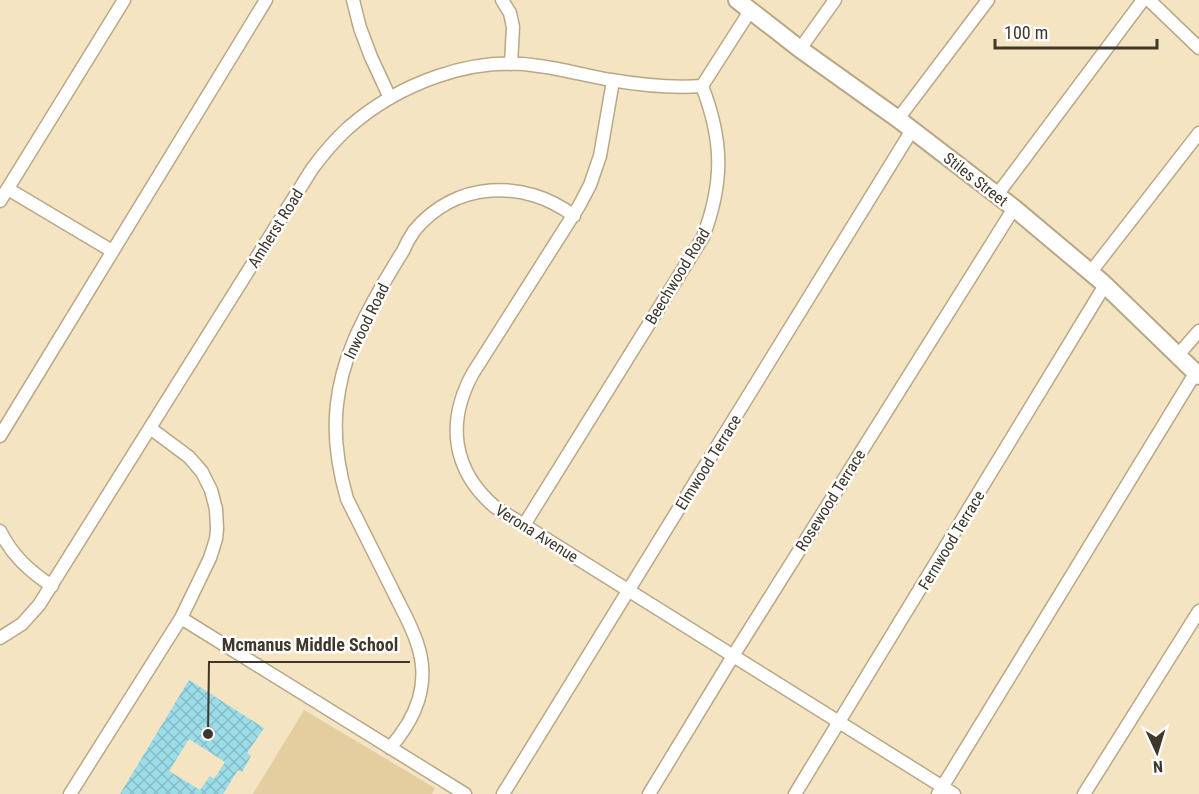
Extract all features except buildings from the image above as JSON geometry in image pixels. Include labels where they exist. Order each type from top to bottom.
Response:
[{"type":"main road","name":"Stiles Street","points":[[743,5],[1014,208],[1105,285],[1197,374]]},
{"type":"street","points":[[0,201],[124,0]]},
{"type":"street","points":[[0,436],[266,0]]},
{"type":"street","points":[[353,0],[360,28],[390,98]]},
{"type":"street","points":[[502,0],[510,14],[513,27],[511,64]]},
{"type":"street","points":[[800,48],[835,0]]},
{"type":"street","points":[[898,119],[988,0]]},
{"type":"street","points":[[997,195],[1143,0]]},
{"type":"street","points":[[1149,0],[1199,48]]},
{"type":"street","points":[[702,86],[743,5]]},
{"type":"street","name":"Amherst Road","points":[[0,638],[31,615],[52,586],[312,169],[329,147],[367,112],[419,83],[460,70],[485,66],[537,65],[613,81],[679,88],[702,86]]},
{"type":"street","name":"Verona Avenue","points":[[613,81],[600,156],[590,185],[574,216],[473,373],[462,396],[457,416],[456,437],[464,467],[473,485],[495,507],[840,722],[940,790],[954,794]]},
{"type":"street","name":"Beechwood Road","points":[[524,525],[703,237],[715,201],[719,162],[715,124],[702,86]]},
{"type":"street","name":"Elmwood Terrace","points":[[503,794],[912,130]]},
{"type":"street","points":[[1090,273],[1199,133]]},
{"type":"street","points":[[8,189],[112,251]]},
{"type":"street","name":"Inwood Road","points":[[390,748],[406,728],[416,710],[421,691],[422,660],[413,632],[347,499],[340,476],[335,430],[336,406],[346,360],[363,320],[413,232],[441,207],[474,193],[509,190],[544,198],[574,216]]},
{"type":"street","name":"Rosewood Terrace","points":[[649,794],[1014,208]]},
{"type":"street","name":"Fernwood Terrace","points":[[795,794],[1105,285]]},
{"type":"street","points":[[1178,355],[1199,331]]},
{"type":"street","points":[[940,790],[1197,374]]},
{"type":"street","points":[[70,794],[181,618],[213,549],[217,529],[216,509],[211,490],[196,464],[150,428]]},
{"type":"street","points":[[0,531],[18,559],[36,576],[52,586]]},
{"type":"street","points":[[1084,794],[1199,611]]},
{"type":"street","points":[[181,618],[465,794]]},
{"type":"shaded area","points":[[304,710],[435,788],[432,794],[253,794]]},
{"type":"place","name":"Mcmanus Middle School","points":[[208,734]]}]
